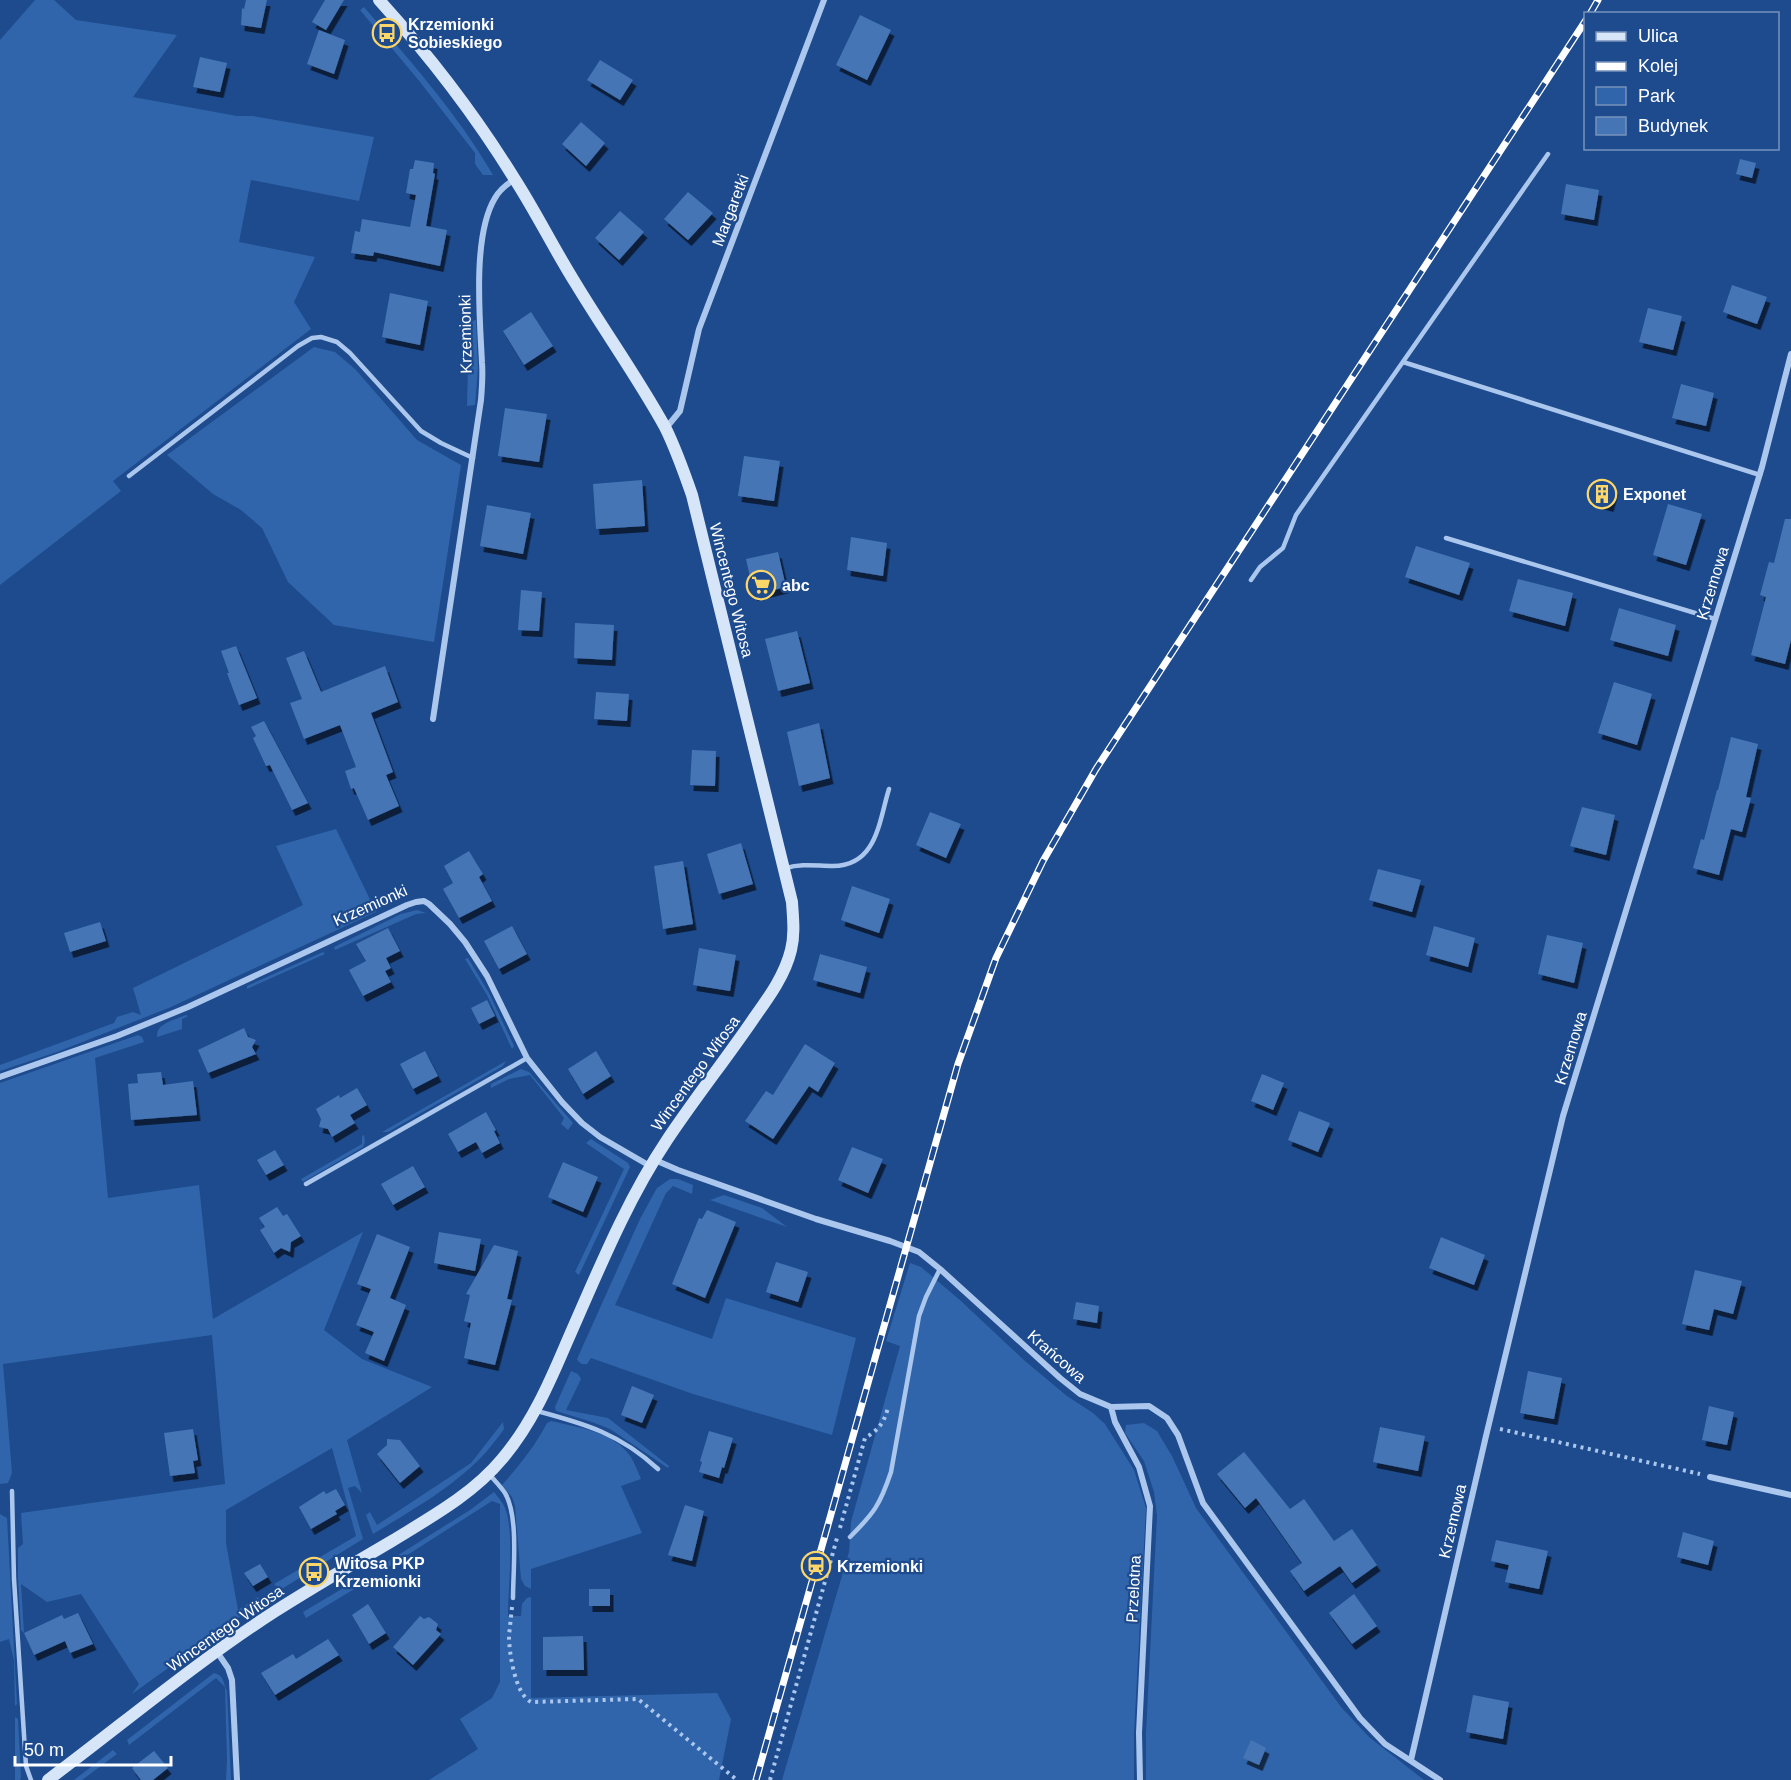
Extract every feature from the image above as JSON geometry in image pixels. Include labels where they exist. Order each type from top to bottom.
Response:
[{"type":"street","points":[[379,0],[424,51],[484,132],[514,179]]},
{"type":"street","name":"Margaretki","points":[[665,428],[680,411],[699,329],[824,0]]},
{"type":"street","name":"Wincentego Witosa","points":[[48,1780],[217,1652],[296,1598],[425,1521],[462,1496],[488,1474],[511,1448],[535,1410],[559,1362],[622,1217],[652,1163],[769,997],[782,974],[791,951],[794,928],[792,902],[692,495],[682,464],[665,428],[514,179]]},
{"type":"street","name":"Krzemionki","points":[[433,720],[482,400],[479,312],[483,233],[494,199],[500,190],[514,179]]},
{"type":"street","name":"Krzemowa","points":[[1411,1760],[1563,1116],[1760,475],[1791,354]]},
{"type":"street","name":"Krzemionki","points":[[0,1077],[117,1036],[188,1007],[416,902],[424,901],[429,903],[450,924],[470,950],[486,976],[526,1058],[562,1102],[582,1123],[600,1137],[652,1163]]},
{"type":"street","name":"Krańcowa","points":[[652,1163],[919,1252],[1080,1394],[1111,1407],[1149,1406],[1167,1418],[1178,1435],[1203,1503],[1360,1718],[1385,1744],[1440,1780]]},
{"type":"street","name":"Przelotna","points":[[1111,1407],[1114,1422],[1139,1467],[1150,1506],[1139,1733],[1140,1780]]},
{"type":"street","points":[[1710,1477],[1791,1495]]},
{"type":"street","points":[[217,1652],[228,1668],[232,1680],[237,1780]]},
{"type":"lane","points":[[1251,580],[1260,567],[1282,548],[1296,515],[1548,154]]},
{"type":"lane","points":[[129,476],[298,346],[312,338],[321,337],[337,342],[350,353],[421,431],[473,458]]},
{"type":"lane","points":[[1403,362],[1760,475]]},
{"type":"lane","points":[[1446,538],[1715,619]]},
{"type":"lane","points":[[784,868],[796,864],[836,866],[850,864],[864,855],[873,842],[889,789]]},
{"type":"lane","points":[[306,1184],[526,1058]]},
{"type":"lane","points":[[850,1537],[873,1514],[883,1497],[893,1464],[919,1316],[940,1269]]},
{"type":"lane","points":[[535,1410],[615,1436],[658,1469]]},
{"type":"lane","points":[[488,1474],[505,1493],[511,1509],[513,1598]]},
{"type":"lane","points":[[12,1491],[16,1628],[26,1766],[31,1780]]},
{"type":"path","points":[[770,1780],[865,1438],[884,1422],[890,1401]]},
{"type":"path","points":[[1488,1426],[1710,1477]]},
{"type":"path","points":[[513,1598],[509,1634],[510,1649],[514,1670],[526,1700],[553,1702],[638,1699],[737,1780]]},
{"type":"green space","points":[[35,0],[54,0],[76,20],[177,35],[133,97],[374,137],[359,201],[251,180],[239,242],[315,257],[294,302],[311,329],[113,481],[121,491],[0,585],[0,40]]},
{"type":"green space","points":[[364,7],[449,109],[493,175],[483,175],[475,164],[475,153],[360,10]]},
{"type":"green space","points":[[476,320],[478,368],[475,405],[467,406],[469,322]]},
{"type":"green space","points":[[314,347],[335,352],[355,369],[417,440],[461,465],[434,642],[334,625],[288,582],[262,528],[241,510],[213,494],[167,455]]},
{"type":"green space","points":[[336,829],[376,912],[171,1007],[57,1052],[0,1071],[0,1065],[114,1023],[117,1017],[133,1012],[141,1015],[133,988],[303,905],[276,846]]},
{"type":"green space","points":[[417,910],[426,913],[416,914],[335,950],[334,947],[401,914]]},
{"type":"green space","points":[[323,952],[325,954],[247,989],[247,986]]},
{"type":"green space","points":[[468,958],[489,993],[514,1046],[512,1049],[487,995],[465,959]]},
{"type":"green space","points":[[188,1016],[182,1019],[182,1029],[157,1037],[163,1025]]},
{"type":"green space","points":[[138,1035],[144,1042],[95,1058],[108,1198],[199,1185],[213,1319],[363,1232],[324,1330],[362,1359],[432,1387],[347,1440],[362,1493],[355,1486],[348,1488],[363,1539],[280,1590],[274,1584],[356,1536],[332,1448],[226,1510],[226,1543],[238,1610],[258,1597],[260,1602],[132,1694],[139,1684],[81,1594],[47,1602],[21,1584],[24,1633],[21,1630],[18,1548],[23,1544],[21,1513],[225,1484],[212,1335],[3,1364],[12,1473],[8,1483],[0,1484],[0,1083]]},
{"type":"green space","points":[[506,1061],[503,1066],[388,1132],[382,1132]]},
{"type":"green space","points":[[521,1069],[529,1072],[573,1123],[568,1130],[561,1124],[564,1118],[530,1075],[509,1079],[491,1088],[491,1084]]},
{"type":"green space","points":[[364,1135],[363,1147],[303,1182],[301,1179],[362,1144]]},
{"type":"green space","points":[[591,1139],[628,1163],[630,1167],[579,1275],[575,1272],[624,1169],[586,1143]]},
{"type":"green space","points":[[670,1179],[678,1179],[693,1185],[692,1194],[673,1186],[666,1193],[615,1305],[712,1339],[726,1298],[856,1338],[832,1435],[693,1394],[591,1358],[587,1364],[580,1363],[577,1359],[640,1219],[657,1188]]},
{"type":"green space","points":[[724,1195],[762,1208],[787,1227],[710,1200]]},
{"type":"green space","points":[[910,1263],[921,1267],[1025,1361],[1105,1424],[1134,1470],[1146,1508],[1134,1734],[1134,1780],[782,1780],[849,1552],[851,1522],[900,1346],[886,1341]]},
{"type":"green space","points":[[571,1371],[578,1374],[581,1379],[566,1410],[608,1418],[669,1466],[668,1468],[610,1429],[556,1411],[555,1407]]},
{"type":"green space","points":[[551,1421],[595,1432],[624,1448],[631,1457],[641,1479],[621,1486],[642,1533],[531,1569],[531,1589],[525,1586],[521,1579],[515,1506],[512,1497],[502,1485],[526,1456],[547,1423]]},
{"type":"green space","points":[[503,1422],[504,1429],[475,1464],[433,1497],[373,1534],[366,1515],[370,1512],[377,1525],[471,1463]]},
{"type":"green space","points":[[1144,1423],[1157,1431],[1172,1456],[1196,1508],[1341,1707],[1369,1737],[1424,1780],[1146,1780],[1146,1733],[1157,1515],[1154,1492],[1144,1461],[1125,1433],[1126,1425]]},
{"type":"green space","points":[[494,1492],[505,1508],[510,1531],[508,1616],[521,1616],[522,1604],[531,1597],[531,1698],[717,1693],[731,1719],[719,1780],[429,1780],[478,1749],[460,1719],[492,1698],[500,1682],[500,1504],[492,1501],[387,1568],[384,1564],[470,1510]]},
{"type":"green space","points":[[0,1514],[7,1518],[17,1704],[15,1706],[14,1661],[9,1639],[0,1642]]},
{"type":"green space","points":[[362,1577],[366,1582],[306,1618],[303,1612]]},
{"type":"green space","points":[[214,1673],[221,1677],[227,1691],[231,1780],[226,1780],[225,1687],[216,1678],[129,1745],[127,1740]]},
{"type":"green space","points":[[15,1717],[18,1719],[20,1780],[15,1780]]},
{"type":"green space","points":[[113,1750],[117,1754],[82,1780],[74,1780]]},
{"type":"building","points":[[246,0],[267,0],[261,28],[241,25],[242,8],[244,9]]},
{"type":"building","points":[[325,0],[344,0],[326,30],[312,22]]},
{"type":"building","points":[[860,15],[891,30],[867,80],[836,65]]},
{"type":"building","points":[[319,30],[345,40],[334,74],[307,64]]},
{"type":"building","points":[[200,57],[227,63],[220,92],[193,87]]},
{"type":"building","points":[[600,60],[633,80],[620,100],[587,80]]},
{"type":"building","points":[[581,122],[605,143],[586,166],[562,144]]},
{"type":"building","points":[[1740,159],[1756,163],[1752,178],[1736,174]]},
{"type":"building","points":[[415,160],[434,163],[433,173],[435,174],[426,226],[447,230],[440,266],[374,252],[373,256],[351,253],[355,231],[360,232],[362,219],[410,227],[416,195],[406,193],[410,169],[413,169]]},
{"type":"building","points":[[1566,184],[1599,190],[1594,220],[1561,214]]},
{"type":"building","points":[[688,192],[713,213],[688,240],[664,219]]},
{"type":"building","points":[[620,211],[644,232],[619,260],[595,238]]},
{"type":"building","points":[[1732,285],[1767,297],[1757,324],[1723,312]]},
{"type":"building","points":[[390,293],[428,301],[420,345],[382,337]]},
{"type":"building","points":[[1648,308],[1682,316],[1673,350],[1639,342]]},
{"type":"building","points":[[531,312],[553,346],[524,365],[503,331]]},
{"type":"building","points":[[1681,384],[1714,393],[1706,426],[1672,418]]},
{"type":"building","points":[[505,408],[547,414],[539,462],[498,456]]},
{"type":"building","points":[[744,456],[780,461],[774,501],[738,496]]},
{"type":"building","points":[[642,480],[645,526],[596,529],[593,484]]},
{"type":"building","name":"Exponet","points":[[1594,482],[1615,488],[1610,506],[1588,500]]},
{"type":"building","points":[[1668,504],[1702,514],[1686,565],[1653,555]]},
{"type":"building","points":[[487,505],[531,513],[523,554],[480,546]]},
{"type":"building","points":[[1785,519],[1791,519],[1791,640],[1785,664],[1751,655],[1766,597],[1760,595],[1769,562],[1774,563]]},
{"type":"building","points":[[851,537],[887,543],[883,576],[847,570]]},
{"type":"building","points":[[1416,546],[1470,563],[1459,595],[1405,577]]},
{"type":"building","points":[[778,552],[786,587],[754,595],[746,559]]},
{"type":"building","points":[[1518,579],[1573,593],[1565,626],[1509,611]]},
{"type":"building","points":[[521,590],[542,592],[539,631],[518,630]]},
{"type":"building","points":[[1619,608],[1676,625],[1668,656],[1610,640]]},
{"type":"building","points":[[575,623],[614,625],[612,660],[574,658]]},
{"type":"building","points":[[797,631],[810,683],[778,691],[765,639]]},
{"type":"building","points":[[236,646],[257,698],[239,705],[221,651]]},
{"type":"building","points":[[304,651],[321,692],[385,666],[398,702],[371,713],[393,772],[386,775],[399,806],[368,820],[354,788],[351,789],[345,771],[356,767],[340,725],[304,739],[290,703],[302,699],[286,658]]},
{"type":"building","points":[[1614,682],[1652,694],[1637,745],[1598,733]]},
{"type":"building","points":[[596,692],[629,694],[627,721],[594,719]]},
{"type":"building","points":[[264,721],[308,803],[292,810],[270,765],[266,766],[253,738],[256,736],[251,727]]},
{"type":"building","points":[[819,723],[830,778],[799,786],[787,732]]},
{"type":"building","points":[[1731,737],[1758,744],[1746,797],[1751,798],[1742,832],[1731,829],[1719,875],[1693,868],[1701,839],[1704,840]]},
{"type":"building","points":[[692,750],[716,751],[715,786],[690,785]]},
{"type":"building","points":[[1582,807],[1615,815],[1606,855],[1570,846]]},
{"type":"building","points":[[930,812],[961,824],[946,858],[916,845]]},
{"type":"building","points":[[741,843],[753,884],[719,894],[707,854]]},
{"type":"building","points":[[469,851],[483,874],[479,877],[492,901],[459,918],[443,889],[453,883],[444,866]]},
{"type":"building","points":[[683,861],[693,924],[663,929],[654,866]]},
{"type":"building","points":[[1378,869],[1421,880],[1412,912],[1369,900]]},
{"type":"building","points":[[852,886],[890,899],[879,933],[841,920]]},
{"type":"building","points":[[100,922],[106,941],[70,952],[64,933]]},
{"type":"building","points":[[512,926],[527,954],[499,969],[484,941]]},
{"type":"building","points":[[1434,926],[1475,938],[1468,967],[1426,955]]},
{"type":"building","points":[[388,928],[400,951],[386,958],[391,968],[385,971],[391,982],[363,996],[349,970],[366,961],[356,944]]},
{"type":"building","points":[[1547,935],[1583,943],[1574,983],[1538,974]]},
{"type":"building","points":[[699,948],[736,955],[730,991],[693,985]]},
{"type":"building","points":[[820,954],[867,967],[860,993],[813,980]]},
{"type":"building","points":[[487,1000],[495,1016],[479,1024],[471,1008]]},
{"type":"building","points":[[244,1028],[248,1037],[256,1040],[252,1047],[256,1054],[208,1073],[198,1050]]},
{"type":"building","points":[[805,1044],[835,1063],[818,1092],[809,1086],[773,1139],[745,1121],[766,1091],[773,1095]]},
{"type":"building","points":[[425,1051],[438,1076],[413,1089],[400,1064]]},
{"type":"building","points":[[596,1051],[611,1076],[583,1094],[568,1069]]},
{"type":"building","points":[[161,1072],[163,1085],[193,1081],[197,1115],[131,1120],[128,1084],[138,1083],[137,1074]]},
{"type":"building","points":[[1262,1074],[1284,1083],[1273,1110],[1251,1101]]},
{"type":"building","points":[[357,1088],[367,1105],[350,1115],[355,1123],[332,1137],[328,1129],[319,1127],[321,1119],[316,1109],[339,1095],[340,1098]]},
{"type":"building","points":[[1299,1111],[1330,1123],[1318,1152],[1288,1140]]},
{"type":"building","points":[[486,1112],[500,1143],[482,1153],[476,1142],[458,1152],[448,1134]]},
{"type":"building","points":[[852,1147],[883,1159],[868,1193],[838,1180]]},
{"type":"building","points":[[275,1150],[284,1165],[266,1175],[257,1160]]},
{"type":"building","points":[[563,1162],[598,1177],[583,1212],[548,1197]]},
{"type":"building","points":[[413,1166],[425,1187],[393,1205],[381,1184]]},
{"type":"building","points":[[277,1207],[283,1216],[287,1214],[301,1236],[291,1242],[290,1252],[281,1248],[274,1253],[260,1230],[265,1227],[259,1218]]},
{"type":"building","points":[[707,1210],[736,1222],[705,1298],[672,1284],[699,1218],[702,1219]]},
{"type":"building","points":[[439,1232],[481,1239],[475,1271],[434,1263]]},
{"type":"building","points":[[377,1234],[410,1247],[390,1298],[406,1305],[384,1361],[365,1353],[374,1332],[356,1325],[371,1289],[357,1284]]},
{"type":"building","points":[[1441,1237],[1485,1255],[1474,1285],[1429,1268]]},
{"type":"building","points":[[494,1245],[518,1251],[507,1299],[512,1300],[495,1365],[464,1358],[471,1323],[464,1321],[470,1295],[466,1294]]},
{"type":"building","points":[[776,1262],[808,1272],[798,1302],[766,1292]]},
{"type":"building","points":[[1695,1270],[1742,1281],[1733,1314],[1714,1309],[1709,1330],[1682,1324]]},
{"type":"building","points":[[1076,1302],[1099,1306],[1097,1323],[1073,1319]]},
{"type":"building","points":[[1528,1371],[1562,1378],[1554,1419],[1520,1413]]},
{"type":"building","points":[[632,1386],[654,1395],[642,1423],[621,1415]]},
{"type":"building","points":[[1709,1406],[1734,1412],[1727,1445],[1702,1440]]},
{"type":"building","points":[[1380,1427],[1425,1436],[1418,1471],[1373,1462]]},
{"type":"building","points":[[193,1429],[198,1460],[193,1461],[195,1473],[170,1476],[164,1433]]},
{"type":"building","points":[[709,1431],[733,1438],[719,1478],[699,1472]]},
{"type":"building","points":[[387,1439],[400,1440],[420,1466],[400,1483],[377,1454],[387,1445]]},
{"type":"building","points":[[1244,1452],[1290,1509],[1304,1499],[1334,1541],[1352,1529],[1377,1565],[1352,1583],[1340,1566],[1304,1591],[1290,1571],[1302,1563],[1256,1498],[1245,1508],[1217,1474]]},
{"type":"building","points":[[336,1489],[345,1505],[335,1511],[337,1514],[311,1529],[299,1507],[324,1491],[326,1494]]},
{"type":"building","points":[[685,1505],[704,1511],[692,1561],[668,1555]]},
{"type":"building","points":[[1683,1532],[1714,1541],[1708,1565],[1677,1557]]},
{"type":"building","points":[[1496,1540],[1548,1551],[1539,1589],[1505,1582],[1509,1565],[1491,1561]]},
{"type":"building","points":[[260,1564],[268,1577],[253,1586],[244,1573]]},
{"type":"building","points":[[589,1589],[610,1589],[610,1606],[589,1606]]},
{"type":"building","points":[[1354,1594],[1377,1626],[1352,1644],[1329,1613]]},
{"type":"building","points":[[368,1604],[386,1633],[369,1644],[352,1615]]},
{"type":"building","points":[[78,1613],[93,1644],[70,1653],[65,1641],[34,1655],[24,1633],[62,1615],[64,1619]]},
{"type":"building","points":[[420,1616],[424,1619],[429,1617],[438,1624],[436,1630],[441,1634],[413,1665],[393,1647]]},
{"type":"building","points":[[583,1636],[584,1670],[543,1670],[543,1637]]},
{"type":"building","points":[[328,1639],[339,1655],[275,1695],[261,1673],[293,1654],[296,1659]]},
{"type":"building","points":[[1473,1695],[1509,1702],[1503,1739],[1466,1732]]},
{"type":"building","points":[[1251,1740],[1266,1748],[1259,1765],[1243,1758]]},
{"type":"building","points":[[154,1751],[168,1768],[153,1780],[141,1780],[132,1768]]},
{"type":"railway","points":[[1591,12],[1598,0]]},
{"type":"railway","points":[[756,1780],[958,1064],[996,958],[1043,861],[1096,769],[1584,23]]},
{"type":"place","name":"Krzemionki Sobieskiego","points":[[387,33]]},
{"type":"place","name":"Exponet","points":[[1602,494]]},
{"type":"place","name":"abc","points":[[761,585]]},
{"type":"place","name":"Krzemionki","points":[[816,1566]]},
{"type":"place","name":"Witosa PKP Krzemionki","points":[[314,1572]]}]
